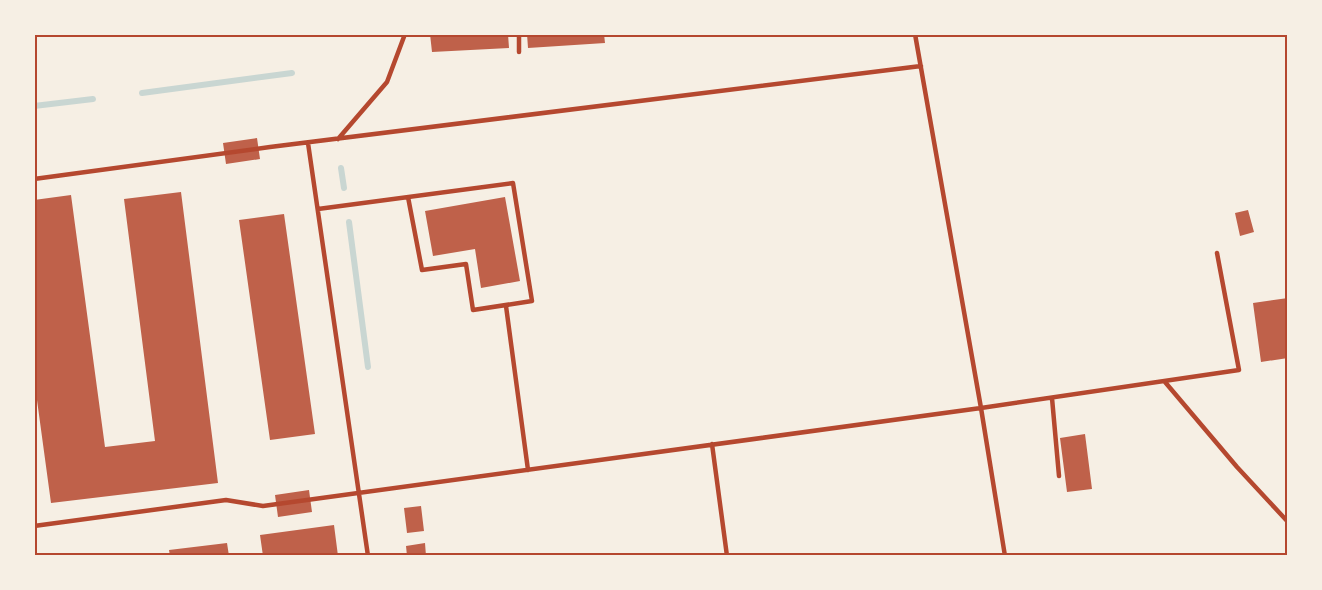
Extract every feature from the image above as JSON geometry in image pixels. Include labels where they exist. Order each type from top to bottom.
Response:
[{"type":"lane","points":[[338,139],[387,82],[405,34]]},
{"type":"lane","points":[[519,34],[519,52]]},
{"type":"lane","points":[[915,34],[1005,555]]},
{"type":"lane","points":[[34,179],[921,66]]},
{"type":"lane","points":[[308,143],[368,555]]},
{"type":"lane","points":[[318,209],[408,197],[513,183],[532,302],[473,310],[465,264],[422,270],[408,197]]},
{"type":"lane","points":[[34,526],[226,500],[263,506],[981,408],[1239,370],[1217,253]]},
{"type":"lane","points":[[506,306],[528,470]]},
{"type":"lane","points":[[1165,382],[1287,522]]},
{"type":"lane","points":[[1052,398],[1059,476]]},
{"type":"lane","points":[[712,444],[727,555]]},
{"type":"building","points":[[430,34],[508,34],[509,48],[432,52]]},
{"type":"building","points":[[527,34],[604,34],[605,43],[528,48]]},
{"type":"building","points":[[257,138],[260,159],[226,164],[223,143]]},
{"type":"building","points":[[181,192],[218,483],[51,503],[34,378],[34,200],[71,195],[105,447],[155,441],[124,199]]},
{"type":"building","points":[[505,197],[520,281],[481,288],[475,249],[433,256],[425,211]]},
{"type":"building","points":[[1248,210],[1254,232],[1240,236],[1235,213]]},
{"type":"building","points":[[284,214],[315,434],[270,440],[239,220]]},
{"type":"building","points":[[1288,298],[1288,358],[1261,362],[1253,303]]},
{"type":"building","points":[[1085,434],[1092,489],[1067,492],[1060,438]]},
{"type":"building","points":[[309,490],[312,512],[278,517],[275,495]]},
{"type":"building","points":[[421,506],[424,531],[407,533],[404,508]]},
{"type":"building","points":[[334,525],[338,556],[263,556],[260,535]]},
{"type":"building","points":[[227,543],[229,556],[170,556],[169,550]]},
{"type":"building","points":[[425,543],[426,556],[407,556],[406,546]]},
{"type":"waterway","points":[[142,93],[292,73]]},
{"type":"waterway","points":[[34,106],[93,99]]},
{"type":"waterway","points":[[341,168],[344,188]]},
{"type":"waterway","points":[[349,222],[368,367]]}]
